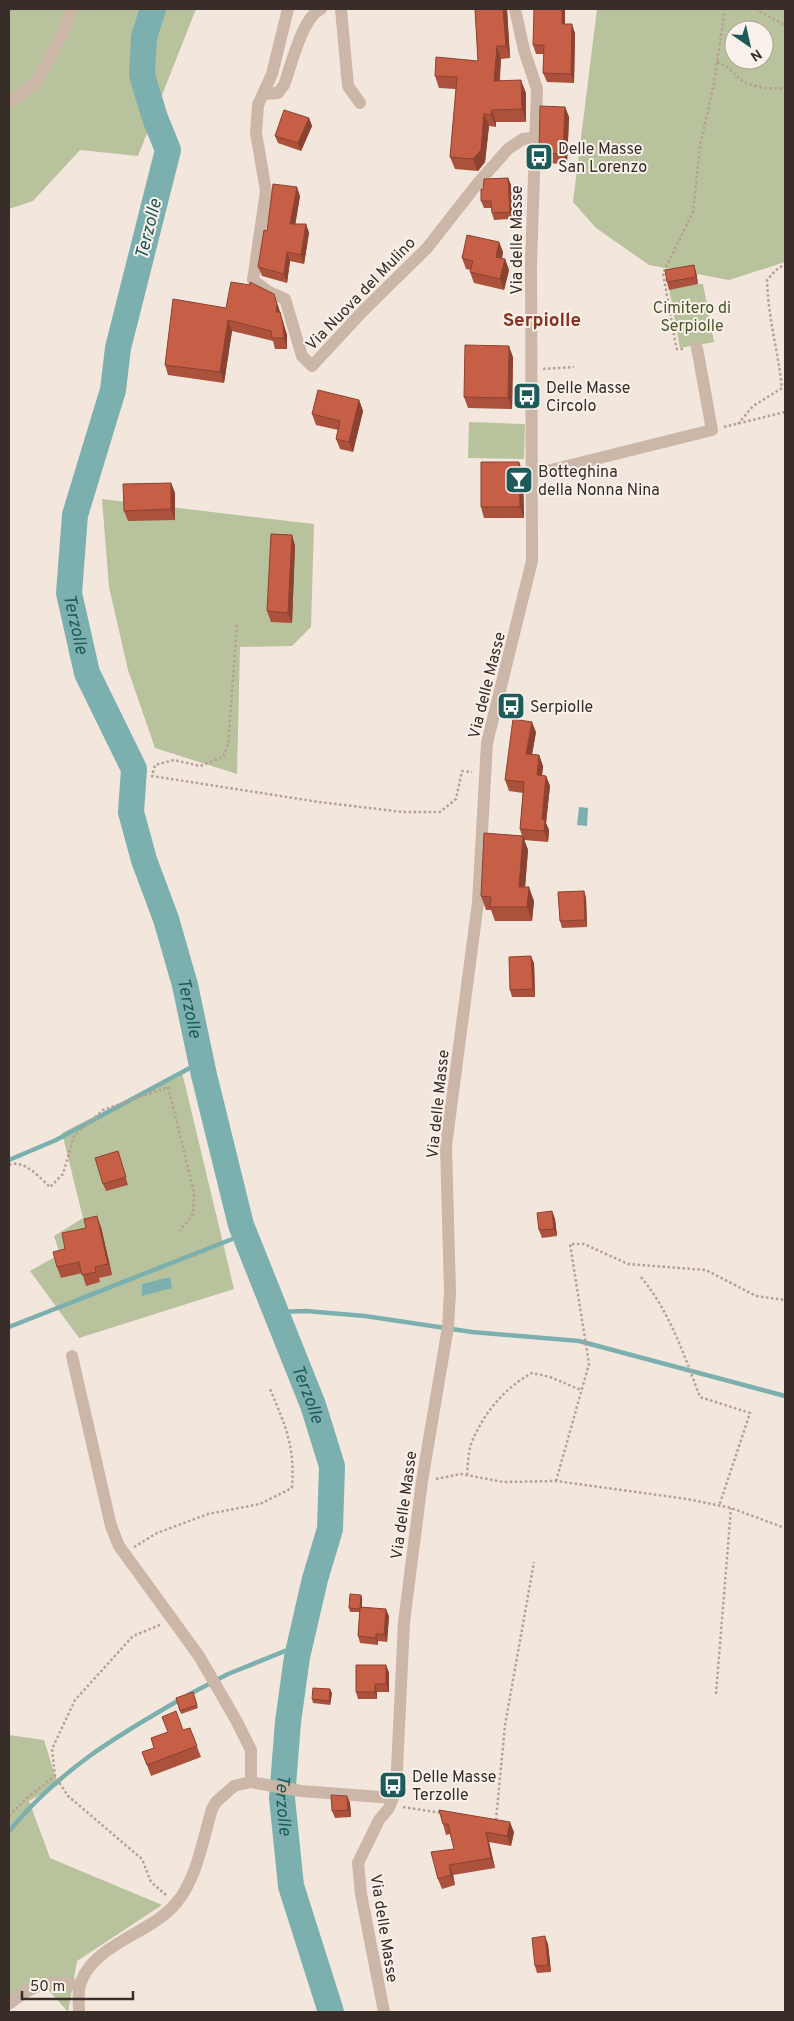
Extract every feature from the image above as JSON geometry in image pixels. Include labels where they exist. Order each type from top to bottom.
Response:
[{"type":"street","points":[[9,103],[37,80],[62,35],[72,9]]},
{"type":"street","name":"Via Nuova del Mulino","points":[[288,9],[272,74],[258,105],[256,133],[266,192],[253,280],[269,292],[285,299],[302,356],[312,366],[362,312],[427,248],[478,183],[508,149],[524,139],[534,138]]},
{"type":"street","points":[[263,94],[278,93],[284,85],[305,26],[317,10],[321,9]]},
{"type":"street","points":[[341,9],[344,61],[348,86],[360,102]]},
{"type":"street","name":"Via delle Masse","points":[[384,2012],[360,1894],[358,1863],[370,1836],[394,1798],[396,1785],[404,1622],[422,1481],[448,1327],[450,1292],[446,1146],[478,902],[487,743],[490,724],[530,575],[531,263],[537,89],[524,50],[515,9]]},
{"type":"street","points":[[531,475],[712,430],[697,348]]},
{"type":"street","points":[[72,1356],[111,1526],[119,1546],[199,1656],[236,1720],[250,1750],[254,1782]]},
{"type":"street","points":[[79,2012],[80,1986],[88,1970],[119,1941],[163,1917],[188,1889],[216,1802],[234,1786],[254,1782],[300,1791],[394,1798]]},
{"type":"street","points":[[9,2004],[27,1989],[40,1985],[67,1983],[80,1986]]},
{"type":"path","points":[[697,348],[677,349],[663,273],[693,212],[700,146],[717,62],[725,9]]},
{"type":"path","points":[[755,9],[785,25]]},
{"type":"path","points":[[717,62],[727,65],[740,80],[766,88],[785,88]]},
{"type":"path","points":[[738,424],[753,406],[782,388],[776,345],[767,310],[767,280],[785,264]]},
{"type":"path","points":[[548,368],[574,367]]},
{"type":"path","points":[[712,430],[785,412]]},
{"type":"path","points":[[237,626],[228,745],[223,757],[200,766],[174,760],[155,765],[152,776],[319,802],[403,812],[440,812],[456,799],[462,771],[486,772]]},
{"type":"path","points":[[9,1165],[14,1163],[29,1168],[50,1187],[63,1174],[74,1136],[103,1110],[168,1087],[194,1192],[193,1214],[180,1231]]},
{"type":"path","points":[[556,1481],[589,1364],[570,1244],[584,1244],[628,1264],[706,1270],[756,1296],[785,1300]]},
{"type":"path","points":[[641,1277],[653,1292],[673,1327],[700,1397],[750,1412],[719,1506]]},
{"type":"path","points":[[467,1475],[470,1445],[496,1400],[517,1381],[532,1373],[550,1377],[581,1390]]},
{"type":"path","points":[[130,1562],[132,1548],[157,1533],[208,1514],[260,1504],[292,1488],[294,1461],[292,1452],[286,1427],[270,1389]]},
{"type":"path","points":[[422,1481],[462,1474],[503,1482],[556,1481],[687,1499],[731,1508],[785,1528]]},
{"type":"path","points":[[716,1694],[731,1508]]},
{"type":"path","points":[[487,1820],[496,1821],[505,1725],[534,1562]]},
{"type":"path","points":[[172,1620],[133,1636],[76,1700],[52,1749],[55,1776],[68,1796],[142,1858],[151,1882],[176,1904]]},
{"type":"path","points":[[9,1816],[27,1798],[55,1776]]},
{"type":"path","points":[[394,1798],[404,1807],[450,1814]]},
{"type":"green space","points":[[9,9],[196,9],[138,156],[80,150],[33,201],[9,209]]},
{"type":"green space","name":"Cimitero di Serpiolle","points":[[597,9],[785,9],[785,262],[729,280],[697,274],[698,284],[703,284],[714,342],[680,348],[667,277],[690,273],[649,265],[596,228],[573,202]]},
{"type":"green space","points":[[469,422],[525,424],[524,459],[468,458]]},
{"type":"green space","points":[[102,499],[314,524],[311,627],[292,646],[240,647],[237,774],[155,748],[128,670],[109,587]]},
{"type":"green space","points":[[182,1072],[234,1289],[79,1338],[30,1271],[60,1254],[54,1236],[83,1218],[62,1133]]},
{"type":"green space","points":[[9,1735],[44,1740],[58,1785],[29,1801],[50,1858],[162,1905],[77,1961],[68,2012],[37,1977],[9,2000]]},
{"type":"water","points":[[579,807],[588,808],[587,826],[577,825]]},
{"type":"water","points":[[170,1277],[172,1288],[142,1296],[142,1284]]},
{"type":"building","points":[[475,9],[503,9],[506,46],[497,46],[494,81],[521,80],[522,109],[492,110],[491,115],[484,114],[481,150],[473,159],[450,157],[457,77],[435,76],[436,57],[478,61]]},
{"type":"building","points":[[534,9],[562,9],[562,24],[572,24],[571,74],[543,73],[544,45],[533,45]]},
{"type":"building","points":[[540,106],[565,107],[563,154],[539,153]]},
{"type":"building","points":[[284,110],[309,118],[298,143],[275,136]]},
{"type":"building","points":[[508,178],[510,212],[492,213],[491,201],[481,201],[481,189],[483,189],[484,179]]},
{"type":"building","points":[[273,184],[297,187],[290,224],[306,224],[301,255],[287,252],[284,274],[258,267],[264,230],[267,231]]},
{"type":"building","points":[[467,235],[499,242],[496,257],[505,259],[500,279],[470,272],[473,261],[462,258]]},
{"type":"building","points":[[694,265],[696,277],[667,282],[665,270]]},
{"type":"building","points":[[231,282],[250,285],[250,282],[274,294],[277,304],[276,312],[280,312],[283,324],[284,338],[272,338],[271,331],[228,320],[220,372],[165,365],[173,299],[226,308]]},
{"type":"building","points":[[465,345],[509,346],[508,398],[464,397]]},
{"type":"building","points":[[318,390],[359,400],[349,442],[336,439],[340,421],[312,414]]},
{"type":"building","points":[[481,462],[519,462],[520,507],[481,507]]},
{"type":"building","points":[[171,483],[171,509],[124,511],[123,484]]},
{"type":"building","points":[[271,534],[292,535],[288,613],[267,611]]},
{"type":"building","points":[[513,719],[532,722],[526,754],[539,755],[537,775],[546,776],[542,819],[545,820],[544,831],[520,829],[524,782],[505,780]]},
{"type":"building","points":[[484,833],[523,836],[519,887],[529,887],[527,907],[490,907],[491,897],[481,896]]},
{"type":"building","points":[[584,891],[585,920],[560,921],[558,892]]},
{"type":"building","points":[[531,956],[533,989],[510,990],[509,957]]},
{"type":"building","points":[[118,1151],[126,1177],[103,1184],[95,1158]]},
{"type":"building","points":[[552,1211],[554,1229],[539,1230],[537,1213]]},
{"type":"building","points":[[97,1216],[108,1264],[95,1267],[96,1272],[82,1275],[79,1262],[57,1267],[53,1252],[65,1249],[62,1233],[86,1228],[84,1219]]},
{"type":"building","points":[[350,1594],[361,1595],[360,1609],[349,1608]]},
{"type":"building","points":[[360,1607],[386,1609],[384,1634],[376,1634],[376,1638],[358,1636]]},
{"type":"building","points":[[356,1665],[386,1665],[386,1684],[375,1684],[375,1692],[356,1692]]},
{"type":"building","points":[[313,1688],[330,1689],[329,1701],[312,1699]]},
{"type":"building","points":[[193,1692],[197,1705],[180,1711],[176,1698]]},
{"type":"building","points":[[176,1711],[183,1730],[190,1728],[197,1746],[147,1765],[142,1752],[154,1748],[151,1738],[168,1732],[162,1717]]},
{"type":"building","points":[[331,1795],[347,1796],[348,1810],[332,1811]]},
{"type":"building","points":[[439,1810],[510,1822],[507,1836],[486,1832],[491,1858],[449,1865],[451,1875],[438,1879],[431,1852],[454,1849],[448,1824],[443,1824]]},
{"type":"building","points":[[545,1936],[548,1965],[535,1966],[532,1938]]},
{"type":"waterway","name":"Terzolle","points":[[153,9],[144,37],[142,75],[155,118],[168,150],[118,348],[113,390],[75,515],[69,593],[87,673],[134,769],[131,812],[144,860],[166,919],[185,985],[204,1075],[241,1225],[313,1405],[332,1466],[330,1529],[315,1579],[297,1657],[288,1722],[282,1798],[291,1886],[331,2012]]},
{"type":"waterway","points":[[9,1160],[56,1140],[201,1062]]},
{"type":"waterway","points":[[9,1327],[245,1234]]},
{"type":"waterway","points":[[277,1312],[306,1311],[365,1316],[472,1332],[579,1341],[785,1396]]},
{"type":"waterway","points":[[188,1695],[228,1674],[300,1645]]},
{"type":"waterway","points":[[9,1831],[28,1809],[68,1773],[110,1742],[181,1699]]},
{"type":"place","name":"Delle Masse San Lorenzo","points":[[539,157]]},
{"type":"place","name":"Delle Masse Circolo","points":[[527,396]]},
{"type":"place","name":"Botteghina della Nonna Nina","points":[[519,480]]},
{"type":"place","name":"Serpiolle","points":[[511,706]]},
{"type":"place","name":"Delle Masse Terzolle","points":[[393,1785]]},
{"type":"district","name":"Serpiolle","points":[[542,319]]}]
